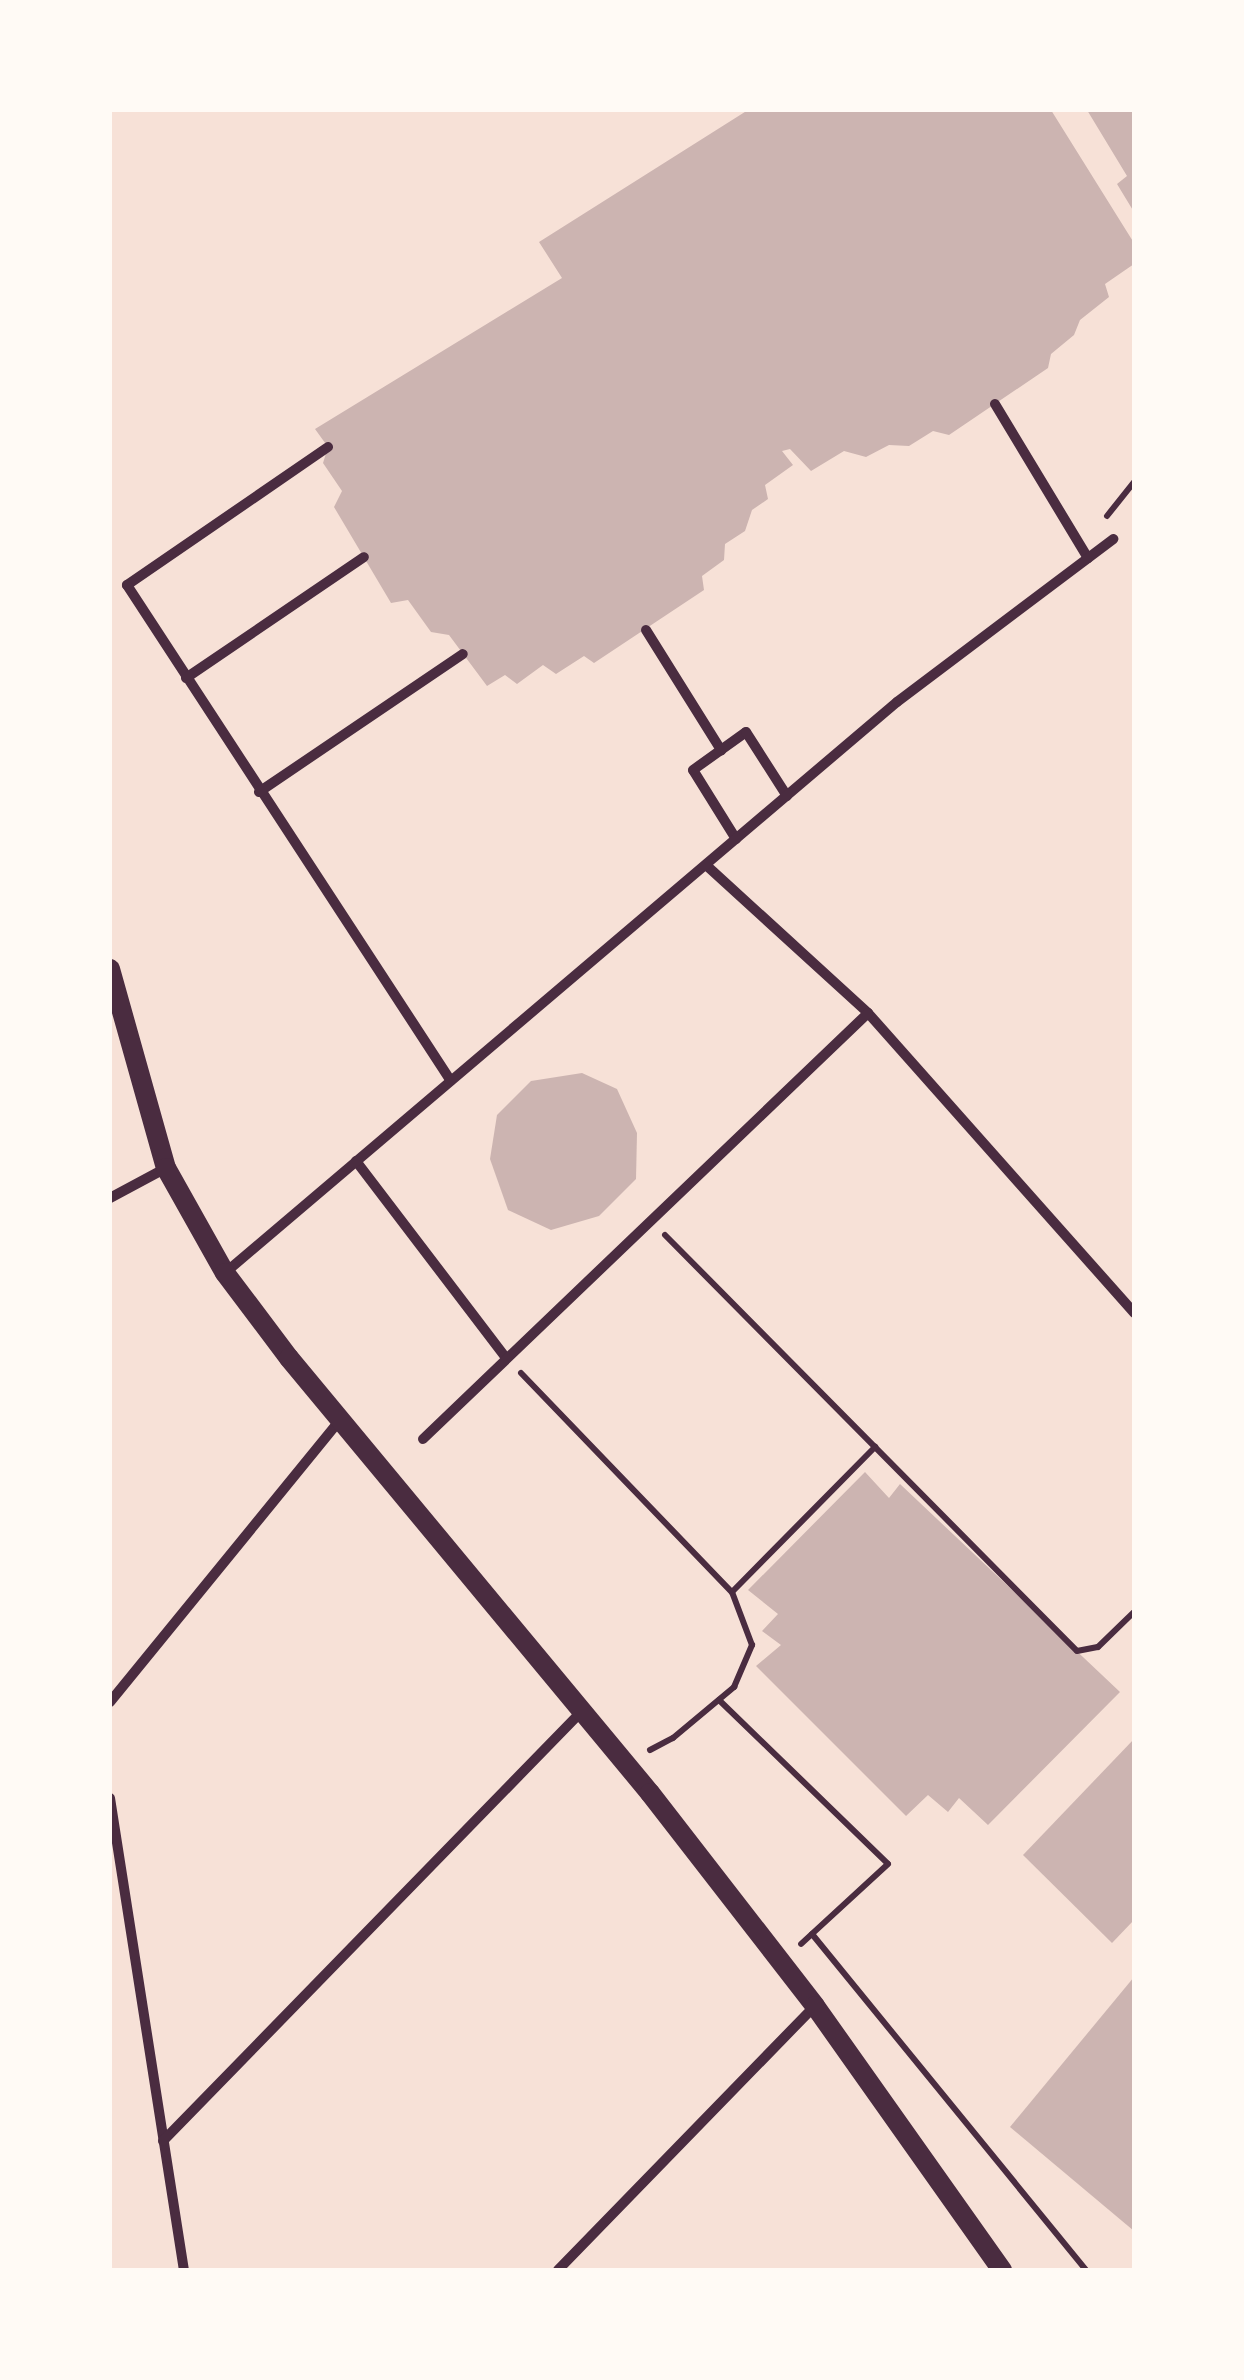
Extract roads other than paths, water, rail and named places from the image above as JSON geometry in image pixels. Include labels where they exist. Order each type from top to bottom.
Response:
[{"type":"main road","points":[[110,969],[166,1168],[225,1272],[340,1420],[625,1763],[781,1962],[1002,2270]]},
{"type":"street","points":[[996,404],[1088,558]]},
{"type":"street","points":[[328,447],[127,584],[259,792],[451,1081]]},
{"type":"street","points":[[225,1272],[896,702],[1113,539]]},
{"type":"street","points":[[186,678],[364,557]]},
{"type":"street","points":[[646,630],[721,750]]},
{"type":"street","points":[[259,792],[463,654]]},
{"type":"street","points":[[736,839],[693,770],[746,732],[788,796]]},
{"type":"street","points":[[706,865],[868,1013],[1134,1314]]},
{"type":"street","points":[[423,1439],[868,1013]]},
{"type":"street","points":[[356,1161],[506,1358]]},
{"type":"street","points":[[110,1198],[166,1168]]},
{"type":"street","points":[[110,1702],[340,1420]]},
{"type":"street","points":[[163,2141],[582,1711]]},
{"type":"street","points":[[110,1798],[184,2270]]},
{"type":"street","points":[[558,2270],[815,2006]]}]
